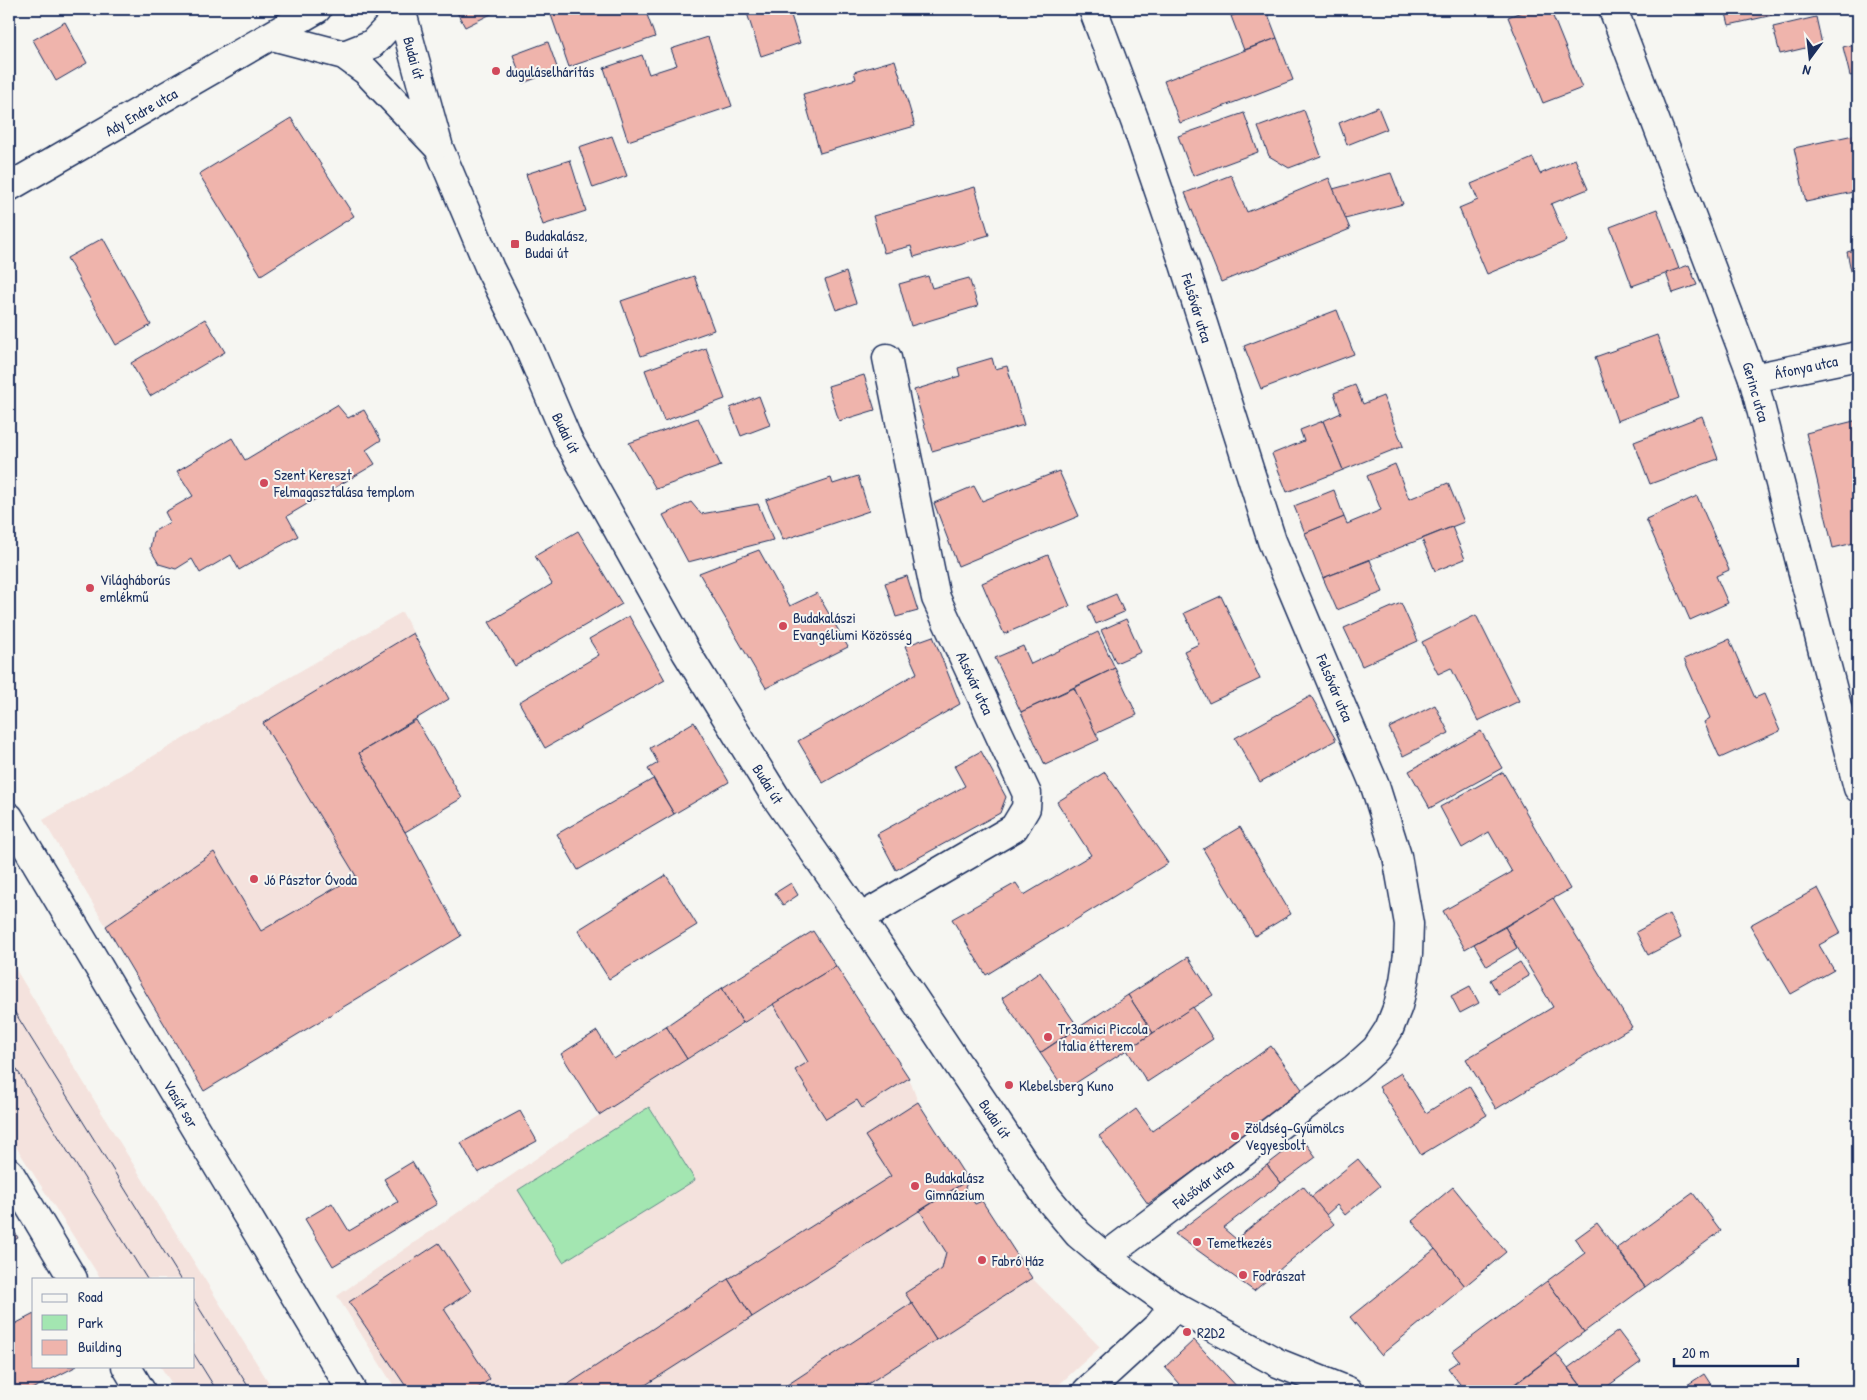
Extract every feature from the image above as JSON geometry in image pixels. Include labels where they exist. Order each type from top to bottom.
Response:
[{"type":"street","name":"Ady Endre utca","points":[[9,187],[317,9]]},
{"type":"street","name":"Felsővár utca","points":[[1093,9],[1184,264],[1272,541],[1375,786],[1397,856],[1409,924],[1406,972],[1398,1006],[1389,1029],[1376,1050],[1355,1068],[1105,1257]]},
{"type":"street","name":"Gerinc utca","points":[[1613,9],[1754,378],[1858,788]]},
{"type":"street","points":[[344,55],[372,44],[401,10]]},
{"type":"street","name":"Budai út","points":[[401,10],[439,148],[490,269],[524,339],[568,440],[686,652],[777,799],[860,918],[1048,1197],[1078,1234],[1105,1257],[1174,1306],[1278,1363],[1348,1391]]},
{"type":"street","points":[[272,36],[344,55],[366,71],[439,148]]},
{"type":"street","name":"Áfonya utca","points":[[1754,378],[1858,356]]},
{"type":"street","name":"Alsóvár utca","points":[[860,918],[1014,828],[1026,808],[1027,794],[936,598],[887,358]]},
{"type":"street","name":"Vasút sor","points":[[9,817],[352,1391]]},
{"type":"street","points":[[9,1172],[72,1278]]},
{"type":"street","points":[[1087,1391],[1160,1325],[1174,1306]]},
{"type":"street","points":[[127,1368],[141,1391]]},
{"type":"shaded area","name":"Jó Pásztor Óvoda","points":[[402,612],[449,699],[359,754],[405,832],[461,936],[204,1091],[43,820]]},
{"type":"shaded area","points":[[9,958],[117,1138],[274,1391],[177,1391],[161,1368],[195,1368],[195,1278],[100,1278],[9,1136]]},
{"type":"shaded area","points":[[836,966],[909,1078],[918,1102],[968,1180],[965,1188],[975,1204],[982,1201],[1032,1278],[1100,1347],[1052,1391],[397,1391],[337,1296],[599,1115]]},
{"type":"green space","points":[[649,1107],[695,1180],[563,1262],[518,1190]]},
{"type":"building","points":[[455,9],[501,9],[465,27]]},
{"type":"building","points":[[559,9],[645,9],[655,37],[569,67],[550,12]]},
{"type":"building","points":[[789,9],[800,43],[761,56],[746,10]]},
{"type":"building","points":[[1252,9],[1266,9],[1277,38],[1244,50],[1231,16]]},
{"type":"building","points":[[1529,9],[1550,9],[1582,88],[1543,103],[1508,17]]},
{"type":"building","points":[[1725,9],[1785,9],[1786,12],[1729,25]]},
{"type":"building","points":[[1816,17],[1822,44],[1780,54],[1773,27]]},
{"type":"building","points":[[65,22],[87,63],[56,81],[33,40]]},
{"type":"building","points":[[708,37],[732,106],[628,141],[604,68],[642,55],[649,74],[677,65],[671,49]]},
{"type":"building","points":[[1277,38],[1293,80],[1180,123],[1164,81]]},
{"type":"building","points":[[548,42],[558,70],[523,83],[513,55]]},
{"type":"building","points":[[1858,43],[1858,74],[1850,76],[1843,47]]},
{"type":"building","points":[[895,60],[915,126],[820,153],[803,94],[856,79],[854,72]]},
{"type":"building","points":[[1378,107],[1387,129],[1347,145],[1339,123]]},
{"type":"building","points":[[1304,110],[1321,156],[1289,168],[1269,156],[1258,127]]},
{"type":"building","points":[[1244,113],[1258,152],[1193,176],[1178,136]]},
{"type":"building","points":[[291,118],[354,216],[261,275],[199,174]]},
{"type":"building","points":[[1858,134],[1858,191],[1806,202],[1794,148]]},
{"type":"building","points":[[612,136],[627,176],[593,188],[579,147]]},
{"type":"building","points":[[1533,158],[1540,174],[1575,159],[1588,189],[1551,204],[1567,241],[1487,274],[1459,208],[1478,200],[1471,184]]},
{"type":"building","points":[[570,160],[586,211],[543,225],[526,174]]},
{"type":"building","points":[[1391,173],[1403,204],[1345,219],[1333,189]]},
{"type":"building","points":[[1231,175],[1247,212],[1329,178],[1350,229],[1221,282],[1185,193]]},
{"type":"building","points":[[975,187],[989,235],[914,257],[911,246],[884,253],[873,216]]},
{"type":"building","points":[[1657,209],[1679,269],[1632,286],[1610,227]]},
{"type":"building","points":[[103,238],[151,325],[116,345],[67,258]]},
{"type":"building","points":[[1858,249],[1858,303],[1847,252]]},
{"type":"building","points":[[1689,265],[1697,285],[1673,293],[1666,273]]},
{"type":"building","points":[[846,272],[856,303],[836,310],[825,280]]},
{"type":"building","points":[[694,276],[714,330],[641,356],[621,301]]},
{"type":"building","points":[[928,276],[932,288],[969,278],[978,306],[911,326],[899,284]]},
{"type":"building","points":[[1337,310],[1354,354],[1261,389],[1244,346]]},
{"type":"building","points":[[205,319],[225,352],[150,396],[131,363]]},
{"type":"building","points":[[1657,335],[1679,398],[1617,421],[1595,357]]},
{"type":"building","points":[[706,348],[725,399],[664,421],[645,370]]},
{"type":"building","points":[[992,358],[995,369],[1007,366],[1024,425],[932,451],[914,390],[960,376],[958,368]]},
{"type":"building","points":[[864,375],[875,410],[839,421],[828,386]]},
{"type":"building","points":[[1355,385],[1363,404],[1383,396],[1403,446],[1343,470],[1323,421],[1341,413],[1334,393]]},
{"type":"building","points":[[759,396],[770,425],[741,436],[730,408]]},
{"type":"building","name":"Szent Kereszt Felmagasztalása templom","points":[[337,405],[348,418],[364,410],[381,440],[366,450],[375,464],[287,516],[298,536],[239,570],[231,555],[200,573],[192,559],[176,569],[159,564],[150,549],[153,532],[170,522],[165,512],[193,496],[177,471],[232,438],[245,460]]},
{"type":"building","points":[[1702,416],[1718,459],[1650,484],[1634,442]]},
{"type":"building","points":[[698,418],[721,466],[656,489],[629,443]]},
{"type":"building","points":[[1858,420],[1858,542],[1833,548],[1806,433]]},
{"type":"building","points":[[1323,421],[1343,470],[1287,492],[1272,454],[1304,441],[1300,430]]},
{"type":"building","points":[[1395,464],[1409,499],[1448,483],[1464,522],[1323,578],[1305,533],[1344,517],[1347,524],[1381,510],[1367,476]]},
{"type":"building","points":[[1059,471],[1079,516],[958,566],[934,503],[974,486],[982,501]]},
{"type":"building","points":[[858,476],[869,511],[783,540],[766,500],[831,478],[833,484]]},
{"type":"building","points":[[1334,490],[1344,517],[1305,533],[1294,506]]},
{"type":"building","points":[[1697,496],[1729,570],[1716,576],[1728,603],[1690,620],[1646,519]]},
{"type":"building","points":[[691,502],[701,514],[758,504],[773,540],[688,562],[663,515]]},
{"type":"building","points":[[1452,527],[1465,559],[1435,571],[1422,539]]},
{"type":"building","points":[[578,531],[622,604],[515,666],[489,622],[552,584],[535,556]]},
{"type":"building","name":"Budakalászi Evangéliumi Közösség","points":[[759,550],[790,606],[817,593],[848,647],[766,688],[699,573]]},
{"type":"building","points":[[1048,555],[1070,606],[1004,634],[982,583]]},
{"type":"building","points":[[1370,560],[1383,592],[1337,610],[1323,578]]},
{"type":"building","points":[[907,576],[918,611],[896,617],[885,583]]},
{"type":"building","points":[[1116,594],[1124,612],[1096,624],[1088,606]]},
{"type":"building","points":[[1221,596],[1260,679],[1209,703],[1184,651],[1199,644],[1184,613]]},
{"type":"building","points":[[1401,603],[1418,641],[1362,666],[1344,628]]},
{"type":"building","points":[[1476,615],[1519,701],[1478,721],[1451,668],[1438,674],[1422,642]]},
{"type":"building","points":[[629,616],[665,680],[545,748],[519,702],[599,655],[589,639]]},
{"type":"building","points":[[1126,619],[1141,652],[1116,663],[1101,630]]},
{"type":"building","points":[[1098,632],[1115,668],[1021,712],[995,658],[1023,646],[1031,664]]},
{"type":"building","name":"Jó Pásztor Óvoda","points":[[413,633],[449,699],[359,753],[405,832],[461,936],[204,1091],[106,926],[214,852],[261,931],[356,876],[263,723]]},
{"type":"building","points":[[933,636],[960,704],[823,783],[798,741],[917,673],[905,646]]},
{"type":"building","points":[[1729,639],[1755,698],[1764,694],[1780,731],[1720,758],[1704,722],[1710,718],[1684,659]]},
{"type":"building","points":[[1115,668],[1137,715],[1095,734],[1074,688]]},
{"type":"building","points":[[1074,688],[1099,740],[1045,765],[1021,712]]},
{"type":"building","points":[[1311,696],[1336,740],[1260,782],[1235,738]]},
{"type":"building","points":[[1435,705],[1449,733],[1403,756],[1389,728]]},
{"type":"building","points":[[416,720],[462,798],[405,832],[359,753]]},
{"type":"building","points":[[694,722],[729,782],[674,814],[648,769],[658,763],[650,748]]},
{"type":"building","points":[[1481,731],[1502,768],[1430,808],[1409,771]]},
{"type":"building","points":[[981,751],[1006,797],[1000,813],[896,870],[877,834],[965,786],[954,766]]},
{"type":"building","points":[[1105,772],[1168,863],[986,975],[952,919],[1016,883],[1024,895],[1091,855],[1057,802]]},
{"type":"building","points":[[1503,772],[1570,889],[1465,949],[1443,911],[1512,872],[1489,832],[1462,848],[1440,807]]},
{"type":"building","points":[[653,779],[674,814],[578,870],[557,834]]},
{"type":"building","points":[[1240,827],[1291,914],[1255,936],[1203,849]]},
{"type":"building","points":[[666,875],[697,925],[609,979],[578,930]]},
{"type":"building","points":[[791,883],[798,895],[783,905],[775,893]]},
{"type":"building","points":[[1818,888],[1841,933],[1819,945],[1834,970],[1791,994],[1750,925]]},
{"type":"building","points":[[1553,898],[1632,1027],[1496,1109],[1466,1059],[1553,1007],[1505,927]]},
{"type":"building","points":[[1669,914],[1681,938],[1648,955],[1636,932]]},
{"type":"building","points":[[1505,927],[1517,948],[1487,966],[1474,944]]},
{"type":"building","points":[[813,931],[836,966],[743,1023],[722,988]]},
{"type":"building","points":[[1188,957],[1213,995],[1153,1033],[1128,995]]},
{"type":"building","points":[[1520,962],[1529,976],[1498,994],[1490,980]]},
{"type":"building","points":[[836,966],[909,1078],[862,1108],[857,1100],[826,1119],[795,1070],[808,1062],[773,1004]]},
{"type":"building","points":[[1040,972],[1078,1027],[1040,1053],[1002,998]]},
{"type":"building","points":[[1470,986],[1479,1003],[1460,1013],[1451,996]]},
{"type":"building","points":[[722,988],[743,1023],[687,1059],[666,1026]]},
{"type":"building","points":[[1128,995],[1153,1033],[1065,1090],[1040,1053]]},
{"type":"building","points":[[1193,1007],[1213,1039],[1147,1082],[1127,1050]]},
{"type":"building","points":[[666,1026],[687,1059],[599,1115],[561,1054],[597,1031],[614,1059]]},
{"type":"building","points":[[1271,1046],[1304,1092],[1148,1204],[1099,1136],[1136,1109],[1152,1131]]},
{"type":"building","points":[[1401,1073],[1426,1113],[1469,1086],[1487,1115],[1421,1155],[1379,1087]]},
{"type":"building","points":[[918,1102],[968,1180],[752,1317],[728,1279],[891,1176],[865,1136]]},
{"type":"building","points":[[520,1111],[537,1141],[478,1173],[461,1143]]},
{"type":"building","points":[[1302,1138],[1316,1157],[1281,1183],[1267,1165]]},
{"type":"building","points":[[1358,1159],[1380,1186],[1345,1215],[1337,1205],[1326,1215],[1311,1197]]},
{"type":"building","points":[[412,1162],[437,1204],[333,1266],[305,1219],[332,1203],[349,1231],[398,1202],[384,1179]]},
{"type":"building","points":[[1267,1165],[1281,1183],[1223,1228],[1236,1239],[1303,1186],[1334,1224],[1254,1291],[1175,1234]]},
{"type":"building","name":"Fabró Ház","points":[[968,1180],[965,1188],[975,1204],[982,1201],[1032,1278],[936,1340],[905,1293],[942,1269],[946,1252],[920,1211]]},
{"type":"building","points":[[1453,1187],[1506,1252],[1465,1286],[1412,1221]]},
{"type":"building","points":[[1693,1193],[1721,1231],[1645,1287],[1617,1248]]},
{"type":"building","points":[[9,1221],[18,1238],[9,1243]]},
{"type":"building","points":[[1597,1223],[1645,1287],[1584,1332],[1547,1281],[1585,1253],[1575,1239]]},
{"type":"building","points":[[439,1243],[471,1291],[444,1309],[490,1379],[474,1391],[409,1391],[349,1302]]},
{"type":"building","points":[[1435,1249],[1465,1286],[1381,1355],[1350,1317]]},
{"type":"building","points":[[728,1279],[752,1317],[636,1391],[558,1391]]},
{"type":"building","points":[[1547,1281],[1584,1332],[1505,1391],[1465,1391],[1448,1368],[1459,1361],[1452,1352]]},
{"type":"building","points":[[912,1303],[936,1340],[857,1391],[778,1391]]},
{"type":"building","points":[[32,1315],[32,1368],[73,1368],[28,1391],[9,1391],[9,1327]]},
{"type":"building","points":[[1618,1331],[1641,1362],[1601,1391],[1585,1391],[1568,1368]]},
{"type":"building","points":[[1194,1340],[1239,1391],[1172,1391],[1180,1384],[1165,1367]]},
{"type":"building","points":[[1556,1353],[1585,1391],[1517,1391],[1513,1386]]},
{"type":"building","points":[[1704,1374],[1715,1391],[1678,1391]]},
{"type":"tram line","points":[[9,1003],[180,1278]]},
{"type":"tram line","points":[[9,1057],[146,1278]]},
{"type":"tram line","points":[[195,1302],[251,1391]]},
{"type":"tram line","points":[[195,1356],[217,1391]]},
{"type":"place","name":"duguláselhárítás","points":[[496,71]]},
{"type":"place","name":"Budakalász, Budai út","points":[[515,244]]},
{"type":"place","name":"Szent Kereszt Felmagasztalása templom","points":[[264,483]]},
{"type":"place","name":"Világháborús emlékmű","points":[[90,588]]},
{"type":"place","name":"Budakalászi Evangéliumi Közösség","points":[[783,626]]},
{"type":"place","name":"Jó Pásztor Óvoda","points":[[254,879]]},
{"type":"place","name":"Tr3amici Piccola Italia étterem","points":[[1048,1037]]},
{"type":"place","name":"Klebelsberg Kuno","points":[[1009,1085]]},
{"type":"place","name":"Zöldség-Gyümölcs Vegyesbolt","points":[[1235,1136]]},
{"type":"place","name":"Budakalász Gimnázium","points":[[915,1186]]},
{"type":"place","name":"Temetkezés","points":[[1197,1242]]},
{"type":"place","name":"Fabró Ház","points":[[982,1260]]},
{"type":"place","name":"Fodrászat","points":[[1243,1275]]},
{"type":"place","name":"R2D2","points":[[1187,1332]]}]
